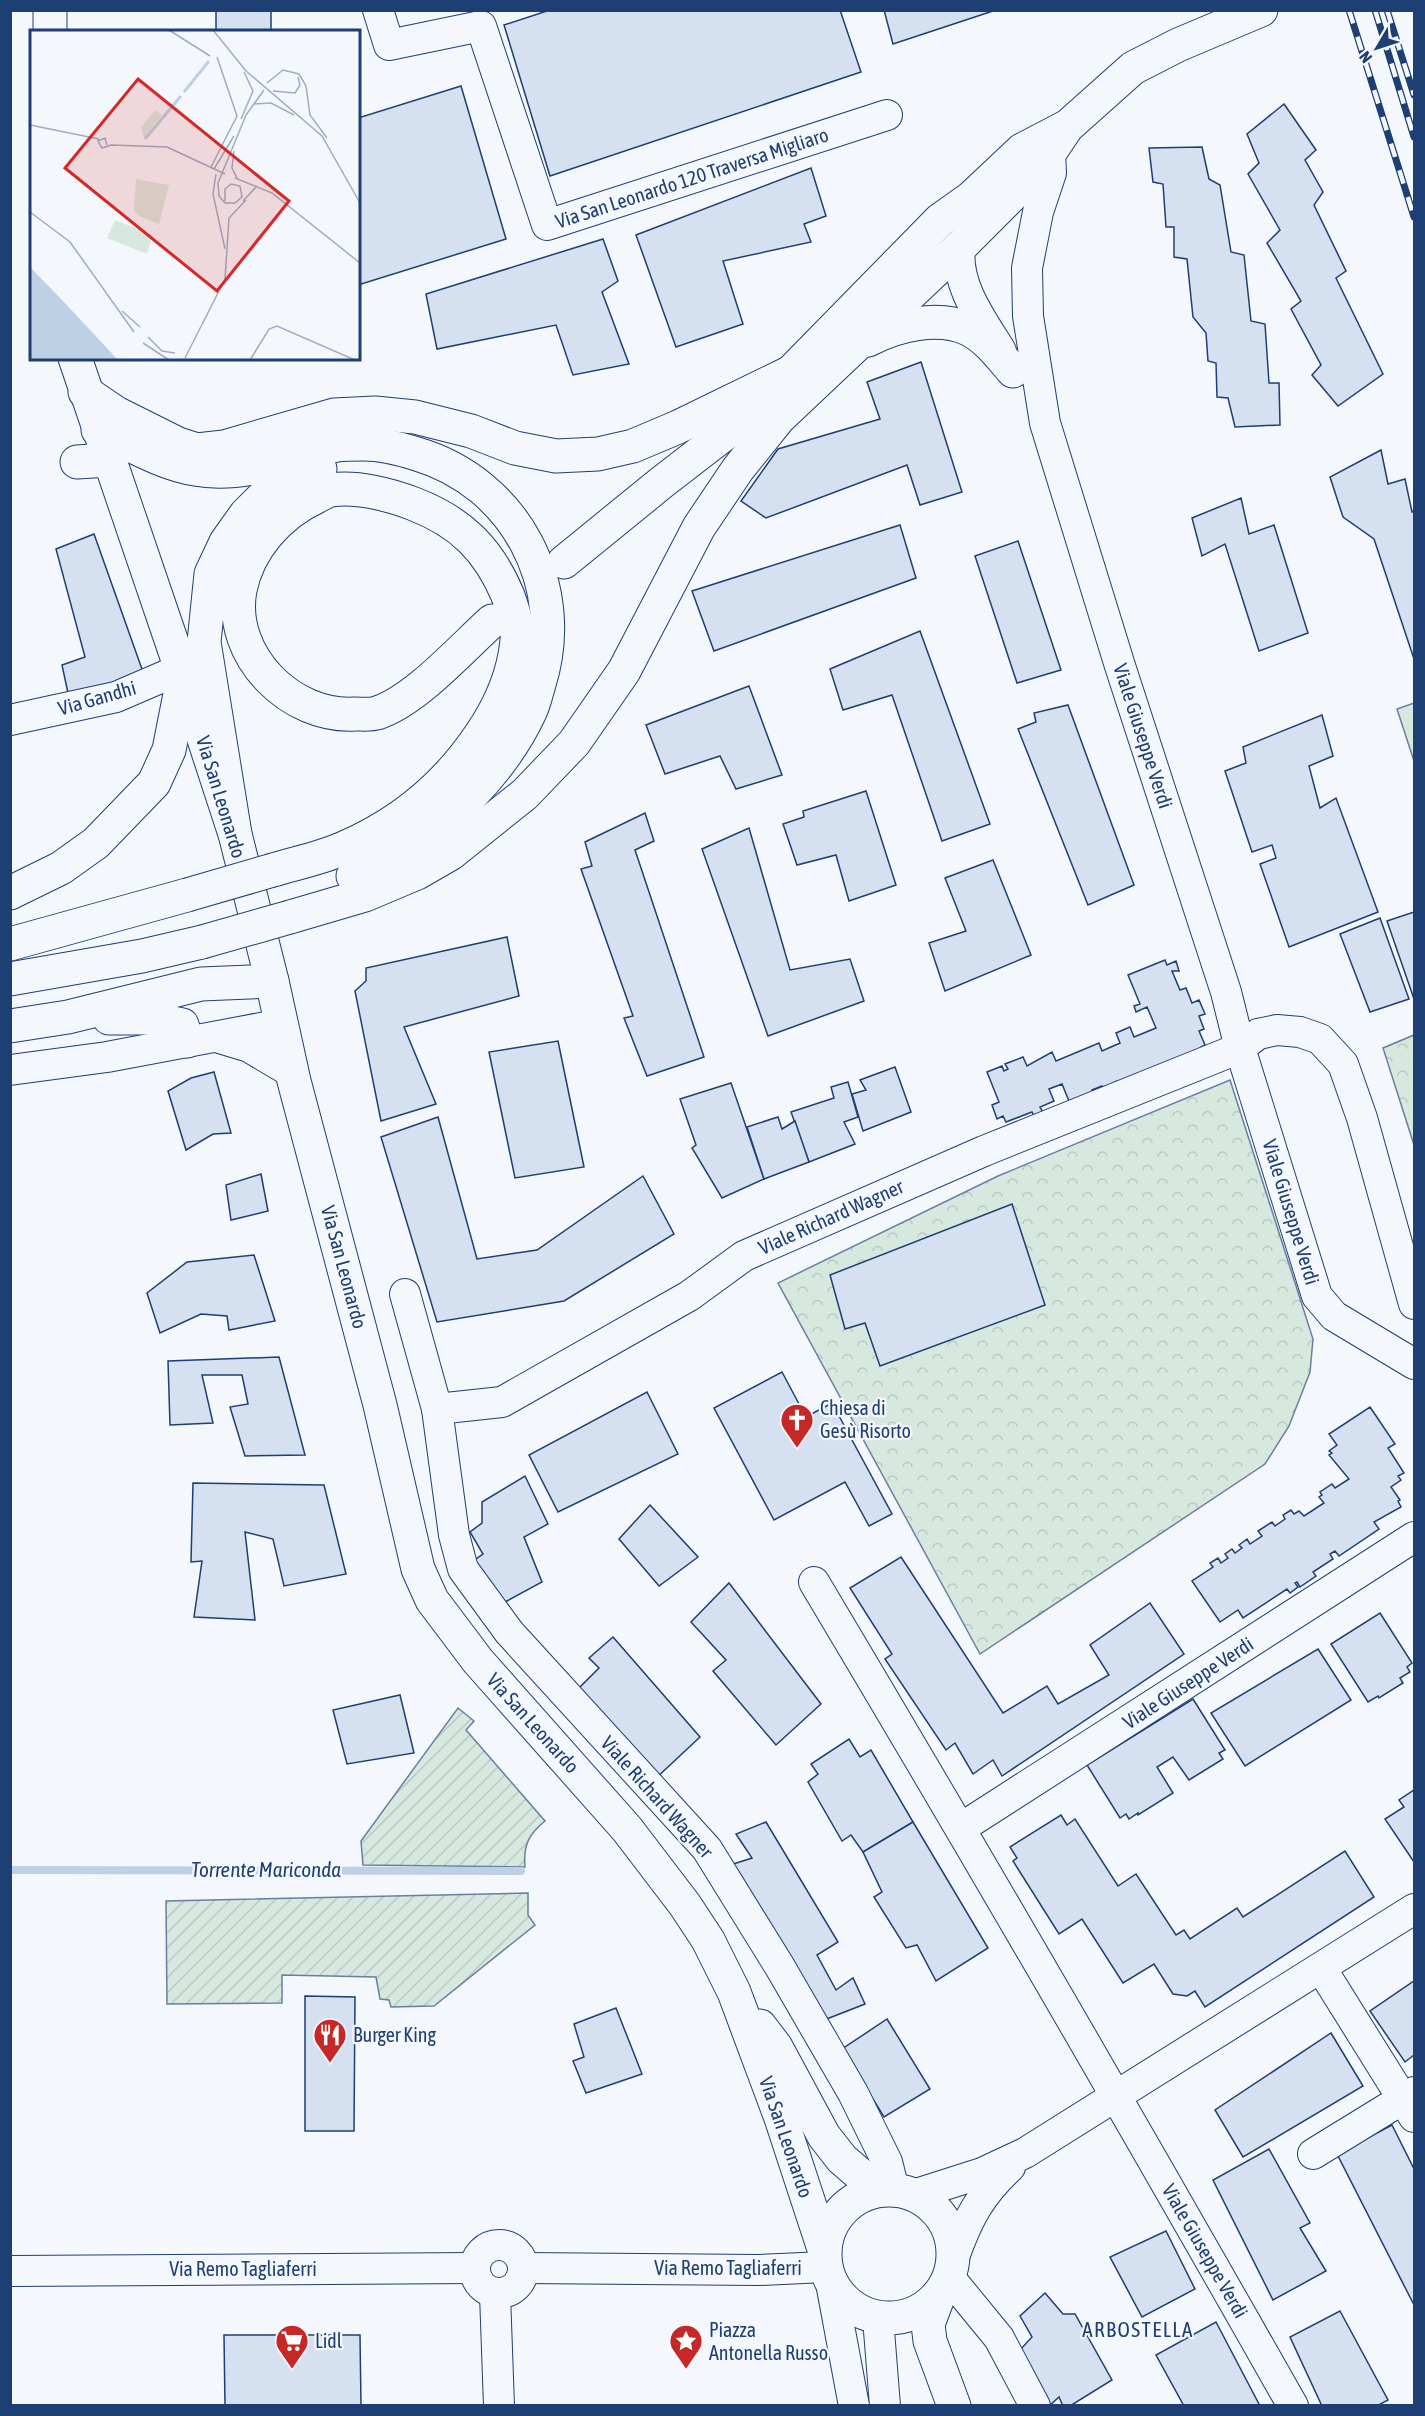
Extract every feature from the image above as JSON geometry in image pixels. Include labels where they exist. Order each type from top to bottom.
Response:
[{"type":"main road","points":[[50,10],[50,30]]},
{"type":"main road","points":[[564,562],[754,411],[940,220],[971,198],[1022,150],[1068,126],[1133,68],[1178,45],[1253,13]]},
{"type":"main road","points":[[17,977],[142,956],[195,921],[282,896],[365,895],[417,873],[450,854],[525,794],[574,743],[624,672],[699,527],[738,469],[779,418],[960,247],[1040,167],[1068,126]]},
{"type":"main road","points":[[960,247],[971,198]]},
{"type":"main road","points":[[848,352],[896,328],[937,323],[956,325],[970,330],[987,342],[1013,371]]},
{"type":"main road","name":"Via San Leonardo","points":[[76,360],[234,834],[293,1073],[380,1405],[418,1569],[432,1600],[478,1661],[627,1829],[685,1905],[708,1940],[734,1992],[781,2118],[827,2266]]},
{"type":"main road","points":[[85,392],[116,413],[178,444],[197,450],[224,447],[334,415],[375,413],[415,417],[471,431],[515,447],[556,456],[598,454],[633,446],[678,427],[790,372]]},
{"type":"main road","points":[[10,944],[195,921],[282,896],[326,887],[393,858],[465,801],[501,763],[530,713],[546,663],[548,622],[545,589],[528,544],[511,518],[489,496],[465,476],[435,459],[405,450],[368,444],[336,445],[251,468],[227,471],[195,470],[104,445],[77,462]]},
{"type":"main road","points":[[234,834],[204,642],[211,574],[226,542],[246,514],[269,491],[292,478],[323,468],[360,463],[401,469],[436,482],[467,502],[487,525],[503,554],[511,584],[503,616],[410,696],[376,713],[343,715],[312,710],[287,696],[266,675],[251,655],[240,626],[240,591],[252,555],[272,529],[299,504],[330,490],[374,491],[439,513],[464,531],[484,552],[499,576],[503,616],[517,637],[512,670],[495,715],[469,753],[442,783],[414,808],[342,849],[282,896]]},
{"type":"main road","points":[[10,893],[61,868],[96,843],[154,783],[169,750],[182,674]]},
{"type":"main road","points":[[10,1026],[68,1017],[201,984],[272,981]]},
{"type":"main road","points":[[68,1017],[148,1018],[182,1025],[200,1038]]},
{"type":"main road","name":"Via San Leonardo","points":[[734,1992],[776,2047],[824,2136],[842,2159],[895,2191]]},
{"type":"main road","points":[[948,2276],[918,2312],[905,2317],[881,2318],[853,2308],[840,2297],[827,2266],[828,2232],[836,2217],[847,2204],[862,2195],[895,2191],[930,2204],[943,2219],[951,2237],[948,2276],[928,2324],[930,2341],[954,2406]]},
{"type":"main road","points":[[881,2318],[917,2358],[948,2406]]},
{"type":"street","name":"Via San Leonardo 120 Traversa Migliaro","points":[[378,10],[389,45],[481,26],[547,225],[887,115]]},
{"type":"street","name":"Viale Giuseppe Verdi","points":[[1050,153],[1051,173],[1038,212],[1027,268],[1028,316],[1045,423],[1123,677],[1226,992],[1240,1048],[1317,1296],[1324,1306],[1341,1320],[1414,1364]]},
{"type":"street","name":"Viale Giuseppe Verdi","points":[[960,247],[959,266],[973,306],[1045,423]]},
{"type":"street","name":"Via Gandhi","points":[[10,720],[116,697],[182,674]]},
{"type":"street","points":[[10,1070],[107,1058],[200,1038],[282,1024]]},
{"type":"street","points":[[1240,1048],[1258,1034],[1277,1030],[1300,1032],[1320,1039],[1342,1064],[1362,1118],[1414,1304]]},
{"type":"street","points":[[200,1038],[249,1047],[293,1073]]},
{"type":"street","name":"Viale Richard Wagner","points":[[438,1409],[502,1402],[689,1296],[744,1256],[984,1151],[1240,1048]]},
{"type":"street","name":"Viale Richard Wagner","points":[[405,1294],[438,1409],[454,1535],[462,1569],[509,1632],[707,1849],[780,1967],[853,2093],[887,2162],[895,2191]]},
{"type":"street","name":"Viale Giuseppe Verdi","points":[[961,1828],[1414,1537]]},
{"type":"street","name":"Viale Giuseppe Verdi","points":[[814,1582],[1117,2096],[1293,2406]]},
{"type":"street","points":[[895,2191],[982,2173],[1025,2153],[1414,1909]]},
{"type":"street","points":[[1313,2154],[1411,2103],[1321,1968]]},
{"type":"street","points":[[1025,2153],[993,2183],[978,2202],[966,2223],[948,2276],[999,2338],[1035,2406]]},
{"type":"street","points":[[499,2245],[506,2246],[518,2254],[523,2268],[520,2282],[515,2287],[495,2294],[478,2282],[475,2268],[480,2254],[485,2249],[499,2245]]},
{"type":"street","points":[[827,2266],[855,2406]]},
{"type":"street","name":"Via Remo Tagliaferri","points":[[523,2268],[759,2270],[827,2266]]},
{"type":"street","name":"Via Remo Tagliaferri","points":[[10,2271],[475,2268]]},
{"type":"street","points":[[495,2294],[499,2406]]},
{"type":"street","points":[[881,2318],[885,2406]]},
{"type":"green space","points":[[1414,703],[1414,761],[1397,709]]},
{"type":"green space","points":[[1414,1035],[1414,1145],[1383,1048]]},
{"type":"green space","points":[[1230,1080],[1313,1339],[1310,1372],[1289,1426],[1265,1464],[980,1654],[778,1283],[998,1176]]},
{"type":"green space","points":[[458,1708],[474,1721],[466,1730],[545,1821],[528,1841],[525,1867],[363,1865],[361,1841]]},
{"type":"green space","points":[[528,1893],[528,1915],[535,1925],[434,2006],[391,2007],[389,2000],[380,1999],[376,1977],[282,1975],[282,2003],[167,2004],[166,1901]]},
{"type":"building","points":[[216,10],[271,10],[271,30],[216,30]]},
{"type":"building","points":[[550,10],[840,10],[861,72],[550,176],[504,25]]},
{"type":"building","points":[[884,10],[996,10],[893,44]]},
{"type":"building","points":[[461,86],[506,239],[360,284],[360,117]]},
{"type":"building","points":[[1284,104],[1316,150],[1305,160],[1323,192],[1314,205],[1346,271],[1336,278],[1383,374],[1338,406],[1312,375],[1321,365],[1291,309],[1301,301],[1267,243],[1280,230],[1248,174],[1259,163],[1247,134]]},
{"type":"building","points":[[1202,147],[1209,179],[1220,185],[1231,252],[1244,255],[1251,321],[1265,324],[1269,383],[1279,383],[1280,425],[1235,427],[1228,398],[1217,397],[1216,363],[1208,361],[1206,333],[1193,317],[1187,259],[1174,257],[1174,227],[1166,227],[1163,184],[1153,182],[1149,148]]},
{"type":"building","points":[[811,168],[826,216],[804,224],[811,242],[723,261],[743,324],[676,347],[636,235]]},
{"type":"building","points":[[603,239],[618,281],[602,292],[629,364],[573,375],[556,325],[437,349],[426,294]]},
{"type":"building","points":[[921,362],[962,492],[920,505],[907,465],[766,518],[741,501],[778,449],[880,419],[867,382]]},
{"type":"building","points":[[1381,450],[1388,484],[1405,479],[1412,512],[1414,511],[1414,659],[1374,539],[1343,517],[1330,477]]},
{"type":"building","points":[[1241,498],[1249,534],[1274,525],[1308,633],[1259,651],[1225,544],[1202,556],[1192,518]]},
{"type":"building","points":[[900,525],[916,578],[714,651],[692,591]]},
{"type":"building","points":[[94,534],[143,672],[69,698],[62,665],[85,657],[56,549]]},
{"type":"building","points":[[1018,541],[1061,670],[1017,683],[975,556]]},
{"type":"building","points":[[920,631],[990,824],[942,841],[892,695],[843,710],[830,669]]},
{"type":"building","points":[[749,686],[782,775],[736,789],[720,756],[665,774],[646,725]]},
{"type":"building","points":[[1068,705],[1134,885],[1088,905],[1018,729],[1036,722],[1034,713]]},
{"type":"building","points":[[1322,715],[1333,756],[1309,766],[1320,808],[1336,798],[1378,912],[1289,947],[1260,864],[1276,858],[1272,845],[1252,852],[1225,771],[1246,763],[1243,747]]},
{"type":"building","points":[[866,791],[896,885],[849,901],[836,855],[797,865],[783,824],[804,817],[803,811]]},
{"type":"building","points":[[645,813],[654,841],[635,850],[704,1057],[647,1076],[624,1018],[633,1016],[581,869],[592,866],[585,842]]},
{"type":"building","points":[[749,828],[790,970],[850,959],[864,1001],[768,1036],[702,849]]},
{"type":"building","points":[[993,860],[1031,955],[945,991],[929,943],[966,931],[945,878]]},
{"type":"building","points":[[1414,912],[1414,999],[1387,921]]},
{"type":"building","points":[[1380,918],[1409,999],[1370,1012],[1340,934]]},
{"type":"building","points":[[507,937],[519,996],[404,1027],[436,1104],[381,1121],[355,991],[366,981],[366,968]]},
{"type":"building","points":[[1165,960],[1167,965],[1176,961],[1179,971],[1172,971],[1180,990],[1186,988],[1192,1003],[1199,1000],[1205,1014],[1199,1016],[1204,1029],[1199,1031],[1205,1045],[1201,1047],[1204,1055],[1122,1095],[1117,1081],[1111,1084],[1115,1093],[1106,1096],[1102,1086],[1092,1090],[1096,1100],[1069,1101],[1062,1084],[1049,1089],[1054,1101],[1040,1107],[1044,1114],[1035,1118],[1032,1112],[1006,1122],[1003,1116],[997,1119],[992,1105],[999,1102],[987,1072],[1002,1066],[1004,1071],[1008,1069],[1005,1064],[1023,1057],[1027,1066],[1052,1052],[1056,1061],[1099,1043],[1102,1051],[1120,1043],[1116,1033],[1130,1027],[1134,1037],[1156,1028],[1147,1007],[1136,1012],[1134,1006],[1140,1004],[1128,975]]},
{"type":"building","points":[[558,1041],[584,1167],[515,1178],[489,1052]]},
{"type":"building","points":[[895,1067],[911,1112],[863,1131],[852,1094],[866,1090],[860,1080]]},
{"type":"building","points":[[214,1072],[231,1133],[213,1134],[186,1150],[168,1091],[191,1078]]},
{"type":"building","points":[[848,1082],[858,1117],[844,1122],[855,1144],[809,1162],[791,1112],[834,1098],[831,1087]]},
{"type":"building","points":[[731,1083],[764,1179],[722,1198],[692,1148],[696,1145],[680,1099]]},
{"type":"building","points":[[438,1117],[477,1259],[537,1250],[643,1176],[674,1234],[564,1301],[437,1322],[381,1137]]},
{"type":"building","points":[[778,1117],[782,1129],[795,1121],[809,1162],[764,1179],[747,1127]]},
{"type":"building","points":[[261,1174],[268,1211],[231,1220],[226,1185]]},
{"type":"building","points":[[1012,1204],[1045,1305],[880,1366],[865,1323],[845,1329],[830,1275]]},
{"type":"building","points":[[254,1255],[275,1321],[229,1330],[227,1316],[201,1314],[160,1333],[147,1293],[187,1262]]},
{"type":"building","points":[[279,1357],[305,1455],[245,1456],[230,1407],[248,1404],[242,1375],[202,1375],[213,1423],[170,1425],[168,1361]]},
{"type":"building","name":"Chiesa di Gesù Risorto","points":[[782,1372],[806,1417],[832,1403],[892,1514],[869,1526],[845,1482],[774,1520],[714,1408]]},
{"type":"building","points":[[647,1392],[678,1454],[558,1512],[529,1455]]},
{"type":"building","points":[[1370,1407],[1395,1444],[1388,1448],[1404,1473],[1398,1476],[1401,1480],[1391,1487],[1400,1500],[1398,1501],[1401,1507],[1374,1522],[1379,1529],[1339,1556],[1335,1551],[1330,1554],[1333,1559],[1313,1572],[1316,1576],[1300,1587],[1297,1582],[1295,1583],[1298,1587],[1290,1593],[1287,1589],[1243,1618],[1238,1610],[1220,1622],[1192,1581],[1213,1567],[1210,1563],[1218,1558],[1221,1563],[1228,1558],[1225,1554],[1232,1549],[1235,1553],[1242,1548],[1239,1545],[1247,1539],[1250,1544],[1262,1536],[1258,1531],[1272,1522],[1275,1526],[1285,1519],[1283,1515],[1291,1510],[1294,1514],[1299,1511],[1304,1516],[1324,1503],[1319,1497],[1322,1495],[1320,1492],[1332,1484],[1335,1488],[1349,1479],[1329,1455],[1332,1453],[1329,1451],[1337,1445],[1329,1434]]},
{"type":"building","points":[[525,1476],[548,1524],[524,1537],[542,1582],[494,1608],[473,1561],[483,1554],[470,1532],[482,1523],[482,1502]]},
{"type":"building","points":[[193,1483],[324,1485],[346,1574],[284,1586],[273,1539],[245,1532],[255,1620],[194,1617],[202,1561],[191,1562]]},
{"type":"building","points":[[650,1505],[698,1557],[659,1586],[619,1539]]},
{"type":"building","points":[[901,1557],[1003,1713],[1047,1686],[1058,1704],[1109,1675],[1090,1645],[1150,1603],[1184,1654],[1002,1776],[993,1760],[973,1774],[955,1743],[946,1750],[885,1659],[892,1654],[850,1588]]},
{"type":"building","points":[[729,1583],[821,1704],[776,1745],[713,1671],[726,1660],[691,1622]]},
{"type":"building","points":[[1380,1613],[1412,1663],[1407,1667],[1410,1672],[1400,1678],[1403,1683],[1368,1702],[1331,1644]]},
{"type":"building","points":[[613,1637],[700,1737],[654,1780],[575,1692],[599,1668],[589,1658]]},
{"type":"building","points":[[1318,1649],[1351,1700],[1245,1766],[1211,1713]]},
{"type":"building","points":[[400,1695],[414,1753],[347,1764],[333,1710]]},
{"type":"building","points":[[1193,1699],[1225,1750],[1219,1753],[1223,1759],[1189,1780],[1173,1757],[1157,1767],[1173,1793],[1138,1815],[1138,1813],[1129,1819],[1126,1814],[1120,1818],[1087,1765]]},
{"type":"building","points":[[849,1739],[860,1757],[871,1750],[913,1822],[863,1852],[851,1835],[842,1841],[808,1782],[818,1774],[811,1764]]},
{"type":"building","points":[[1414,1790],[1414,1862],[1385,1819],[1404,1807],[1399,1800]]},
{"type":"building","points":[[1061,1815],[1067,1825],[1075,1819],[1118,1886],[1136,1874],[1176,1935],[1184,1930],[1190,1939],[1237,1908],[1243,1917],[1345,1851],[1374,1897],[1205,2007],[1195,1991],[1187,1996],[1173,1994],[1154,1964],[1123,1983],[1082,1919],[1059,1934],[1013,1861],[1017,1858],[1010,1847]]},
{"type":"building","points":[[766,1822],[838,1942],[817,1955],[836,1990],[853,1978],[865,2004],[819,2022],[727,1866],[752,1858],[736,1834]]},
{"type":"building","points":[[913,1822],[988,1948],[936,1981],[917,1945],[906,1948],[874,1897],[882,1892],[863,1852]]},
{"type":"building","points":[[1414,1981],[1414,2055],[1405,2062],[1370,2011]]},
{"type":"building","name":"Burger King","points":[[305,1996],[355,1997],[354,2131],[305,2131]]},
{"type":"building","points":[[616,2008],[642,2074],[586,2093],[573,2061],[584,2057],[574,2024]]},
{"type":"building","points":[[887,2019],[930,2089],[884,2117],[842,2049]]},
{"type":"building","points":[[1331,2033],[1363,2086],[1243,2157],[1215,2110]]},
{"type":"building","points":[[1392,2125],[1414,2169],[1414,2305],[1337,2154]]},
{"type":"building","points":[[1269,2149],[1310,2223],[1300,2228],[1326,2271],[1273,2300],[1213,2180]]},
{"type":"building","points":[[1166,2231],[1195,2289],[1142,2317],[1110,2257]]},
{"type":"building","points":[[1045,2293],[1063,2314],[1075,2314],[1112,2380],[1070,2406],[1063,2406],[1059,2397],[1049,2406],[1019,2351],[1032,2337],[1020,2316]]},
{"type":"building","points":[[1340,2311],[1388,2400],[1377,2406],[1322,2406],[1290,2337]]},
{"type":"building","points":[[1216,2322],[1260,2406],[1184,2406],[1156,2355]]},
{"type":"building","name":"Lidl","points":[[224,2335],[360,2335],[361,2406],[225,2406]]},
{"type":"waterway","name":"Torrente Mariconda","points":[[10,1870],[521,1871]]},
{"type":"railway","points":[[1349,10],[1414,217]]},
{"type":"railway","points":[[1375,10],[1414,137]]},
{"type":"railway","points":[[1387,10],[1414,95]]},
{"type":"place","name":"Chiesa di Gesù Risorto","points":[[797,1449]]},
{"type":"place","name":"Burger King","points":[[330,2064]]},
{"type":"place","name":"Lidl","points":[[292,2370]]},
{"type":"place","name":"Piazza Antonella Russo","points":[[686,2370]]},
{"type":"district","name":"ARBOSTELLA","points":[[1138,2330]]}]
